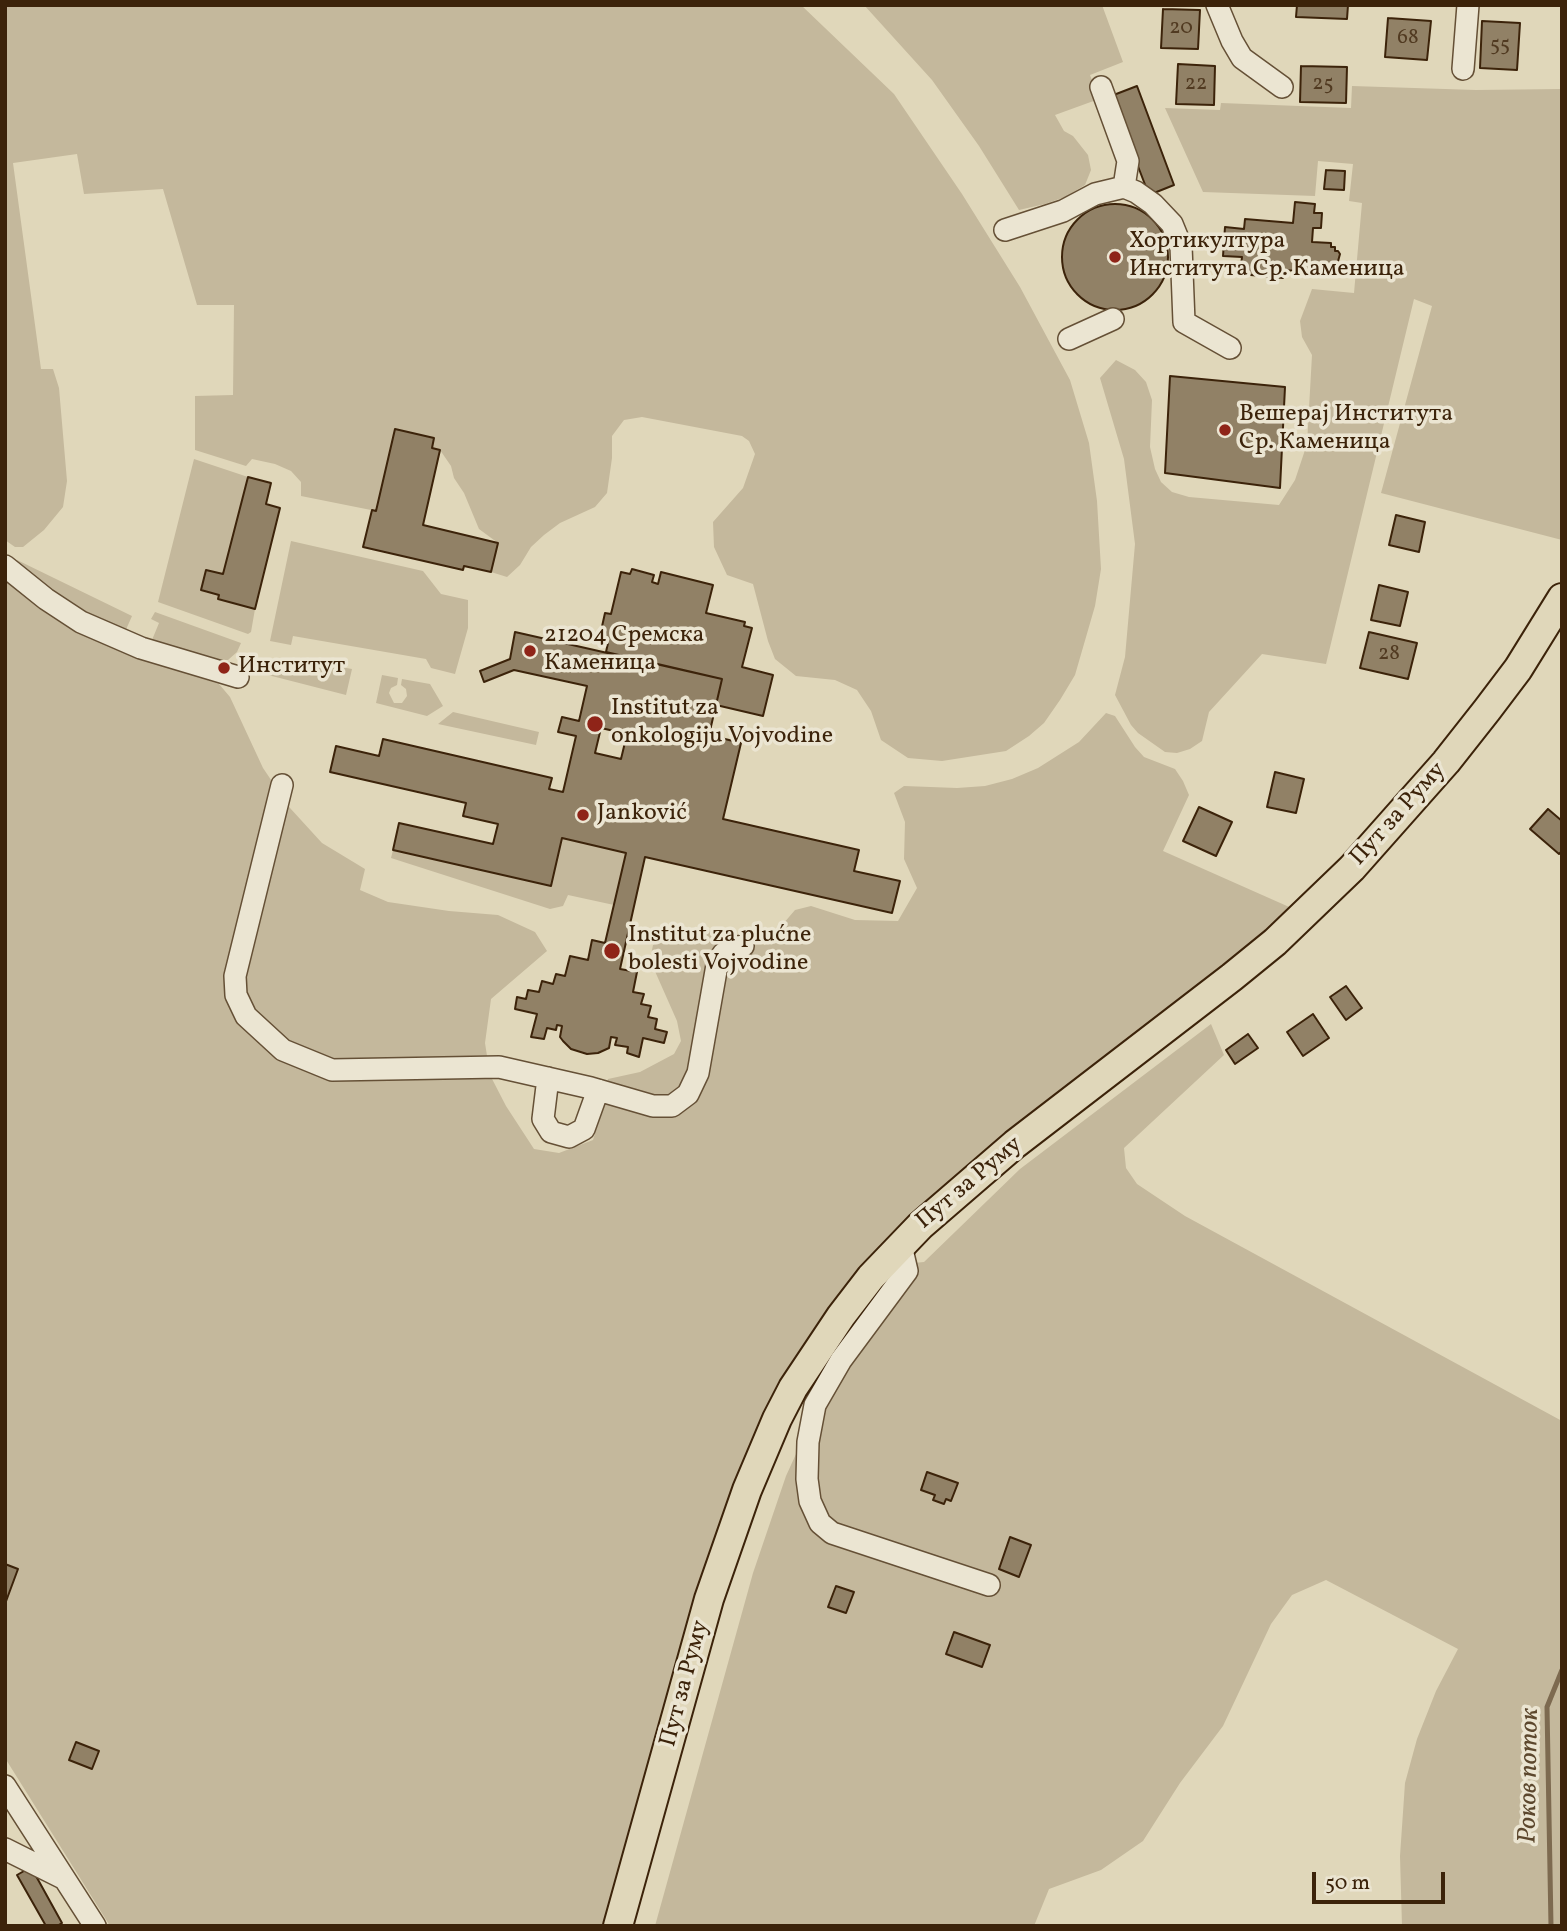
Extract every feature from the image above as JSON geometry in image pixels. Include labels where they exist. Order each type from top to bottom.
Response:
[{"type":"main road","name":"Пут за Руму","points":[[618,1926],[709,1600],[755,1470],[777,1419],[813,1356],[841,1316],[919,1226],[1015,1144],[1275,942],[1333,887],[1400,817],[1446,762],[1518,669],[1562,598]]},
{"type":"street","points":[[1217,5],[1231,41],[1242,58],[1282,87]]},
{"type":"street","points":[[1463,69],[1468,5]]},
{"type":"street","points":[[1101,87],[1128,161],[1124,187]]},
{"type":"street","points":[[1006,230],[1063,211],[1095,194],[1124,187],[1136,192],[1153,204],[1172,224],[1181,246],[1184,322],[1230,348]]},
{"type":"street","points":[[1069,339],[1114,319]]},
{"type":"street","points":[[5,566],[46,599],[81,622],[141,648],[238,677]]},
{"type":"street","points":[[282,785],[235,976],[236,995],[246,1016],[283,1050],[332,1070],[499,1067],[653,1106],[672,1106],[688,1094],[698,1073],[717,965],[723,954],[731,948],[743,946]]},
{"type":"street","points":[[548,1078],[543,1119],[551,1132],[569,1137],[584,1129],[598,1090]]},
{"type":"street","points":[[901,1245],[907,1271],[841,1360],[815,1405],[808,1441],[807,1479],[810,1501],[820,1523],[832,1533],[989,1586]]},
{"type":"street","points":[[5,1786],[95,1926]]},
{"type":"street","points":[[5,1849],[63,1878]]},
{"type":"shaded area","points":[[5,5],[801,5],[894,94],[962,194],[1020,287],[1070,380],[1089,443],[1097,501],[1101,569],[1095,606],[1075,675],[1060,700],[1044,723],[1006,751],[942,761],[908,758],[881,740],[871,711],[857,690],[835,680],[796,676],[775,659],[753,584],[727,575],[714,547],[713,522],[743,488],[755,454],[749,441],[742,436],[642,417],[624,420],[612,436],[607,493],[595,507],[560,523],[544,535],[507,577],[491,572],[498,543],[479,529],[464,493],[454,478],[451,466],[440,450],[432,448],[434,438],[376,511],[301,496],[301,482],[291,471],[275,464],[252,459],[246,466],[195,450],[195,396],[233,395],[234,305],[197,305],[163,189],[84,194],[77,154],[13,163],[41,369],[53,369],[59,388],[67,481],[63,507],[44,530],[23,547],[15,547],[5,540]]},
{"type":"shaded area","points":[[864,5],[1102,5],[1123,62],[1090,75],[1099,99],[1055,115],[1064,131],[1073,136],[1088,155],[1091,170],[1085,185],[1065,197],[1019,210],[979,146],[932,80]]},
{"type":"shaded area","points":[[1352,86],[1476,90],[1562,89],[1562,540],[1381,493],[1432,306],[1414,299],[1326,664],[1262,654],[1209,712],[1202,741],[1177,753],[1165,752],[1138,733],[1115,695],[1125,657],[1135,544],[1124,459],[1100,378],[1116,360],[1135,370],[1146,382],[1152,400],[1150,447],[1155,469],[1161,482],[1172,492],[1189,497],[1279,505],[1295,480],[1307,444],[1312,355],[1302,337],[1300,321],[1312,289],[1354,293],[1362,203],[1349,201],[1353,164],[1318,161],[1315,196],[1203,192],[1165,108],[1220,110],[1221,103],[1351,108]]},
{"type":"shaded area","points":[[194,459],[248,477],[223,574],[206,570],[201,590],[219,595],[218,599],[255,609],[251,632],[248,634],[158,602]]},
{"type":"shaded area","points":[[291,541],[423,571],[441,594],[468,600],[468,628],[455,674],[431,668],[426,659],[293,636],[291,645],[270,641]]},
{"type":"shaded area","points":[[17,560],[132,616],[124,634],[95,622],[14,565]]},
{"type":"shaded area","points":[[5,578],[129,654],[219,684],[230,697],[263,768],[290,808],[322,843],[365,869],[360,890],[388,902],[498,915],[535,932],[547,951],[491,999],[485,1043],[490,1075],[534,1149],[559,1153],[593,1140],[608,1079],[640,1072],[674,1054],[681,1041],[677,1021],[650,960],[653,945],[673,931],[700,927],[765,945],[795,910],[811,906],[855,920],[898,921],[917,888],[904,859],[905,822],[894,793],[904,786],[957,788],[985,786],[1012,779],[1038,768],[1079,742],[1106,713],[1115,716],[1144,757],[1175,769],[1189,795],[1163,851],[1296,910],[808,1342],[608,1926],[110,1926],[5,1758]]},
{"type":"shaded area","points":[[155,612],[241,643],[237,652],[228,660],[218,662],[152,640],[159,623],[151,619]]},
{"type":"shaded area","points":[[293,658],[352,669],[346,695],[268,675],[279,662]]},
{"type":"shaded area","points":[[382,675],[398,678],[397,685],[391,688],[389,693],[394,703],[402,703],[407,696],[406,689],[401,685],[402,679],[430,684],[443,706],[427,716],[376,703]]},
{"type":"shaded area","points":[[453,712],[539,732],[536,745],[438,724]]},
{"type":"shaded area","points":[[562,838],[626,853],[614,905],[568,895],[563,906],[550,909],[391,858],[393,850],[551,886]]},
{"type":"shaded area","points":[[1211,1024],[1224,1055],[1124,1148],[1126,1168],[1137,1184],[1185,1216],[1562,1421],[1562,1926],[1402,1926],[1400,1856],[1405,1783],[1417,1739],[1436,1691],[1458,1649],[1326,1580],[1292,1595],[1271,1624],[1223,1726],[1180,1783],[1143,1841],[1101,1870],[1049,1889],[1034,1926],[655,1926],[753,1573],[786,1476],[801,1443],[914,1263],[924,1262],[1020,1169]]},
{"type":"building","points":[[1297,5],[1348,5],[1347,19],[1296,17]]},
{"type":"building","points":[[1163,9],[1200,10],[1198,49],[1161,48]]},
{"type":"building","points":[[1388,18],[1431,21],[1427,60],[1385,57]]},
{"type":"building","points":[[1482,21],[1520,23],[1517,70],[1480,68]]},
{"type":"building","points":[[1178,64],[1215,66],[1214,105],[1176,104]]},
{"type":"building","points":[[1301,66],[1347,67],[1346,103],[1300,102]]},
{"type":"building","points":[[1137,86],[1174,185],[1149,195],[1111,96]]},
{"type":"building","points":[[1326,170],[1345,171],[1344,190],[1324,189]]},
{"type":"building","points":[[1295,202],[1315,204],[1314,213],[1322,213],[1321,228],[1313,228],[1312,242],[1331,243],[1331,247],[1335,247],[1335,251],[1340,254],[1337,265],[1334,264],[1333,269],[1329,269],[1329,273],[1283,270],[1283,278],[1240,274],[1242,257],[1223,256],[1225,227],[1244,229],[1245,219],[1293,223]]},
{"type":"building","name":"Хортикултура Института Ср. Каменица","points":[[1115,204],[1135,208],[1153,219],[1164,237],[1168,257],[1164,277],[1153,295],[1135,306],[1115,310],[1095,306],[1077,295],[1066,277],[1062,257],[1066,237],[1077,219],[1095,208]]},
{"type":"building","name":"Вешерај Института Ср. Каменица","points":[[1170,376],[1285,387],[1280,488],[1165,473]]},
{"type":"building","points":[[395,429],[434,438],[432,448],[440,450],[423,525],[498,543],[491,572],[464,566],[463,570],[363,547],[372,510],[376,511]]},
{"type":"building","points":[[248,477],[271,483],[266,504],[280,508],[255,609],[218,599],[219,595],[201,590],[206,570],[223,574]]},
{"type":"building","points":[[1396,515],[1425,522],[1419,552],[1389,545]]},
{"type":"building","points":[[632,569],[654,575],[652,582],[658,584],[661,572],[713,585],[706,613],[745,622],[744,626],[752,628],[742,667],[773,675],[763,716],[716,705],[722,679],[606,652],[606,632],[601,631],[605,613],[611,614],[621,572],[630,574]]},
{"type":"building","points":[[1379,585],[1408,592],[1400,626],[1371,620]]},
{"type":"building","points":[[515,632],[722,679],[709,735],[741,743],[723,819],[859,850],[854,871],[900,881],[892,913],[645,857],[620,969],[637,972],[633,992],[644,994],[641,1004],[651,1006],[648,1017],[657,1019],[655,1029],[667,1032],[664,1043],[643,1038],[639,1057],[627,1053],[628,1047],[615,1045],[617,1038],[611,1037],[609,1048],[598,1053],[587,1054],[571,1049],[560,1037],[562,1026],[557,1025],[556,1030],[547,1028],[544,1039],[531,1037],[537,1014],[515,1009],[517,997],[526,999],[528,990],[539,992],[542,981],[553,984],[556,974],[565,976],[570,956],[588,960],[592,940],[605,943],[626,853],[562,838],[551,886],[393,850],[399,823],[493,844],[498,824],[463,816],[466,803],[330,772],[336,746],[379,756],[383,739],[552,778],[549,789],[563,792],[576,736],[558,732],[562,717],[579,721],[587,686],[514,670],[484,682],[480,671],[510,659]],"holes":[[[601,728],[627,734],[621,759],[595,753]]]},
{"type":"building","points":[[1369,632],[1417,643],[1408,679],[1360,668]]},
{"type":"building","points":[[1275,772],[1304,779],[1296,813],[1267,807]]},
{"type":"building","points":[[1199,807],[1232,822],[1216,856],[1183,841]]},
{"type":"building","points":[[1548,809],[1562,821],[1562,851],[1559,854],[1530,829]]},
{"type":"building","points":[[1346,986],[1362,1008],[1346,1020],[1330,997]]},
{"type":"building","points":[[1313,1014],[1329,1038],[1303,1056],[1287,1032]]},
{"type":"building","points":[[1248,1034],[1258,1048],[1235,1064],[1226,1050]]},
{"type":"building","points":[[927,1472],[958,1483],[951,1501],[946,1499],[944,1504],[933,1500],[935,1495],[921,1490]]},
{"type":"building","points":[[1010,1537],[1031,1545],[1019,1577],[999,1569]]},
{"type":"building","points":[[5,1564],[18,1569],[5,1604]]},
{"type":"building","points":[[836,1586],[854,1592],[846,1613],[828,1607]]},
{"type":"building","points":[[954,1632],[990,1645],[982,1667],[946,1654]]},
{"type":"building","points":[[76,1742],[99,1751],[92,1769],[69,1760]]},
{"type":"building","points":[[31,1867],[62,1923],[57,1926],[46,1926],[17,1875]]},
{"type":"waterway","name":"Роков поток","points":[[1551,1926],[1547,1707],[1562,1670]]},
{"type":"place","name":"Хортикултура Института Ср. Каменица","points":[[1115,257]]},
{"type":"place","name":"Вешерај Института Ср. Каменица","points":[[1225,430]]},
{"type":"place","name":"21204 Сремска Каменица","points":[[530,651]]},
{"type":"place","name":"Институт","points":[[224,668]]},
{"type":"place","name":"Institut za onkologiju Vojvodine","points":[[595,724]]},
{"type":"place","name":"Janković","points":[[583,815]]},
{"type":"place","name":"Institut za plućne bolesti Vojvodine","points":[[612,951]]}]
